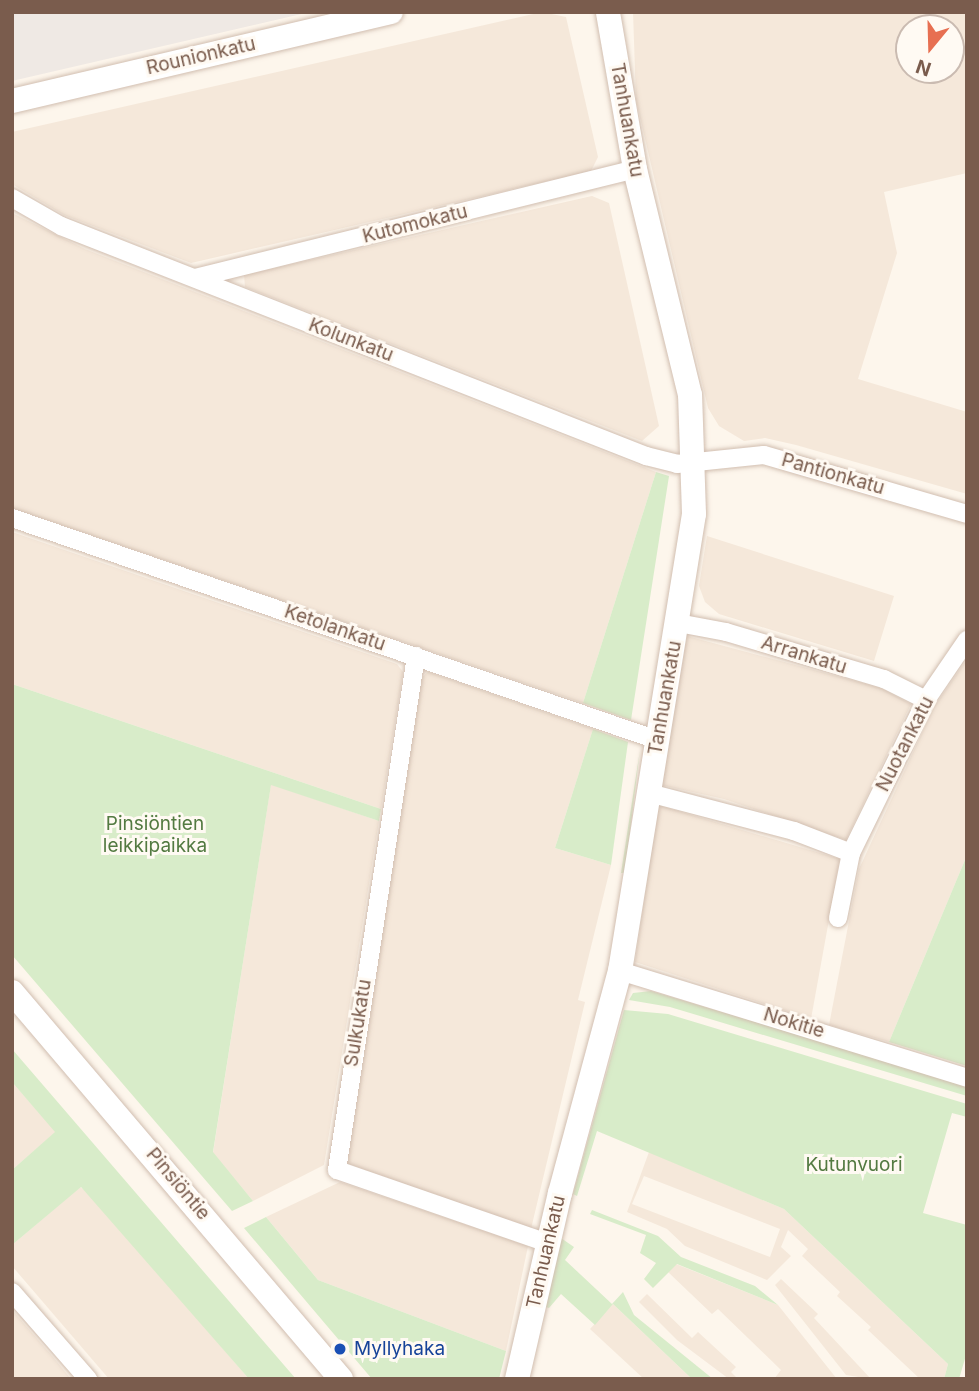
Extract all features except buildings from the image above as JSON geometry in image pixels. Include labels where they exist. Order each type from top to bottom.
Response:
[{"type":"street","name":"Rounionkatu","points":[[12,101],[391,12]]},
{"type":"street","name":"Tanhuankatu","points":[[517,1379],[548,1243],[620,971],[694,514],[696,462],[690,395],[635,169],[608,12]]},
{"type":"street","name":"Kutomokatu","points":[[195,278],[635,169]]},
{"type":"street","name":"Kolunkatu","points":[[12,198],[61,226],[646,456],[677,464],[696,462]]},
{"type":"street","name":"Pantionkatu","points":[[696,462],[764,454],[967,514]]},
{"type":"street","name":"Ketolankatu","points":[[12,518],[657,740]]},
{"type":"street","name":"Arrankatu","points":[[678,624],[726,632],[884,679],[926,699]]},
{"type":"street","name":"Nuotankatu","points":[[838,918],[851,853],[926,699],[967,640]]},
{"type":"street","name":"Sulkukatu","points":[[416,656],[337,1170],[548,1243]]},
{"type":"street","points":[[649,793],[794,831],[851,853]]},
{"type":"street","name":"Nokitie","points":[[620,971],[967,1078]]},
{"type":"street","name":"Pinsiöntie","points":[[12,992],[341,1379]]},
{"type":"street","points":[[12,1292],[88,1379]]},
{"type":"shaded area","points":[[12,12],[310,12],[12,81]]},
{"type":"shaded area","points":[[542,12],[566,17],[598,157],[591,171],[191,263],[64,215],[12,184],[12,132]]},
{"type":"shaded area","points":[[633,12],[967,12],[967,173],[884,192],[897,253],[858,379],[967,412],[967,494],[796,445],[765,438],[744,441],[719,426],[708,408],[636,100]]},
{"type":"shaded area","points":[[592,196],[609,203],[659,426],[642,441],[245,287],[244,275]]},
{"type":"shaded area","points":[[12,213],[85,249],[656,472],[583,703],[12,508]]},
{"type":"shaded area","points":[[12,532],[397,664],[403,672],[381,809],[12,684]]},
{"type":"shaded area","points":[[707,536],[894,596],[874,661],[719,614],[705,602],[699,586]]},
{"type":"shaded area","points":[[687,636],[881,688],[911,704],[846,840],[724,799],[661,785]]},
{"type":"shaded area","points":[[967,659],[967,855],[889,1042],[829,1025],[859,869],[934,707]]},
{"type":"shaded area","points":[[428,672],[593,729],[555,848],[611,865],[578,1000],[585,1002],[531,1229],[346,1163],[420,679]]},
{"type":"shaded area","points":[[271,784],[379,821],[324,1165],[253,1201],[213,1153]]},
{"type":"shaded area","points":[[658,805],[840,859],[811,1019],[635,962]]},
{"type":"shaded area","points":[[12,1082],[56,1132],[12,1170]]},
{"type":"shaded area","points":[[649,1152],[784,1209],[948,1364],[944,1379],[920,1379],[868,1330],[871,1327],[837,1296],[840,1292],[802,1256],[808,1249],[788,1230],[781,1247],[791,1256],[767,1280],[685,1246],[667,1229],[627,1212]],"holes":[[[644,1176],[780,1229],[770,1257],[632,1204]]]},
{"type":"shaded area","points":[[340,1182],[528,1246],[506,1351],[318,1280],[266,1217]]},
{"type":"shaded area","points":[[80,1187],[90,1194],[249,1379],[109,1379],[12,1266],[12,1245]]},
{"type":"shaded area","points":[[676,1264],[778,1305],[837,1379],[774,1379],[781,1370],[718,1309],[712,1314],[668,1272]]},
{"type":"shaded area","points":[[781,1279],[818,1314],[814,1318],[871,1379],[846,1375],[775,1285]]},
{"type":"shaded area","points":[[647,1294],[692,1338],[698,1332],[736,1367],[731,1372],[738,1379],[729,1379],[677,1340],[639,1302]]},
{"type":"shaded area","points":[[613,1304],[692,1379],[644,1379],[590,1329]]},
{"type":"shaded area","points":[[12,1310],[53,1357],[71,1379],[12,1379]]},
{"type":"green space","points":[[656,472],[669,476],[631,720],[583,703]]},
{"type":"green space","name":"Pinsiöntien leikkipaikka","points":[[12,684],[381,809],[379,821],[271,785],[213,1152],[253,1201],[232,1211],[12,955]]},
{"type":"green space","points":[[593,729],[628,742],[611,865],[555,848]]},
{"type":"green space","points":[[640,750],[625,873],[621,873]]},
{"type":"green space","points":[[967,855],[967,1066],[889,1042]]},
{"type":"green space","points":[[651,991],[967,1085],[967,1096],[670,1007],[629,1000],[633,993]]},
{"type":"green space","name":"Kutunvuori","points":[[624,1010],[668,1014],[967,1104],[967,1117],[952,1113],[923,1213],[967,1225],[967,1352],[959,1379],[944,1379],[948,1364],[784,1209],[597,1131],[577,1196],[573,1194]]},
{"type":"green space","points":[[12,1049],[296,1379],[249,1379],[81,1187],[12,1245],[12,1170],[55,1132],[12,1082]]},
{"type":"green space","points":[[592,1210],[658,1236],[681,1257],[755,1286],[778,1305],[677,1264],[653,1288],[644,1279],[656,1263],[640,1253],[646,1235],[590,1214]]},
{"type":"green space","points":[[266,1217],[318,1280],[506,1351],[499,1379],[372,1379],[244,1228]]},
{"type":"green space","points":[[558,1236],[574,1247],[565,1260],[612,1304],[623,1292],[634,1315],[713,1379],[692,1379],[613,1304],[595,1325],[561,1294],[549,1308],[542,1306]]},
{"type":"place","name":"Myllyhaka","points":[[340,1349]]}]
